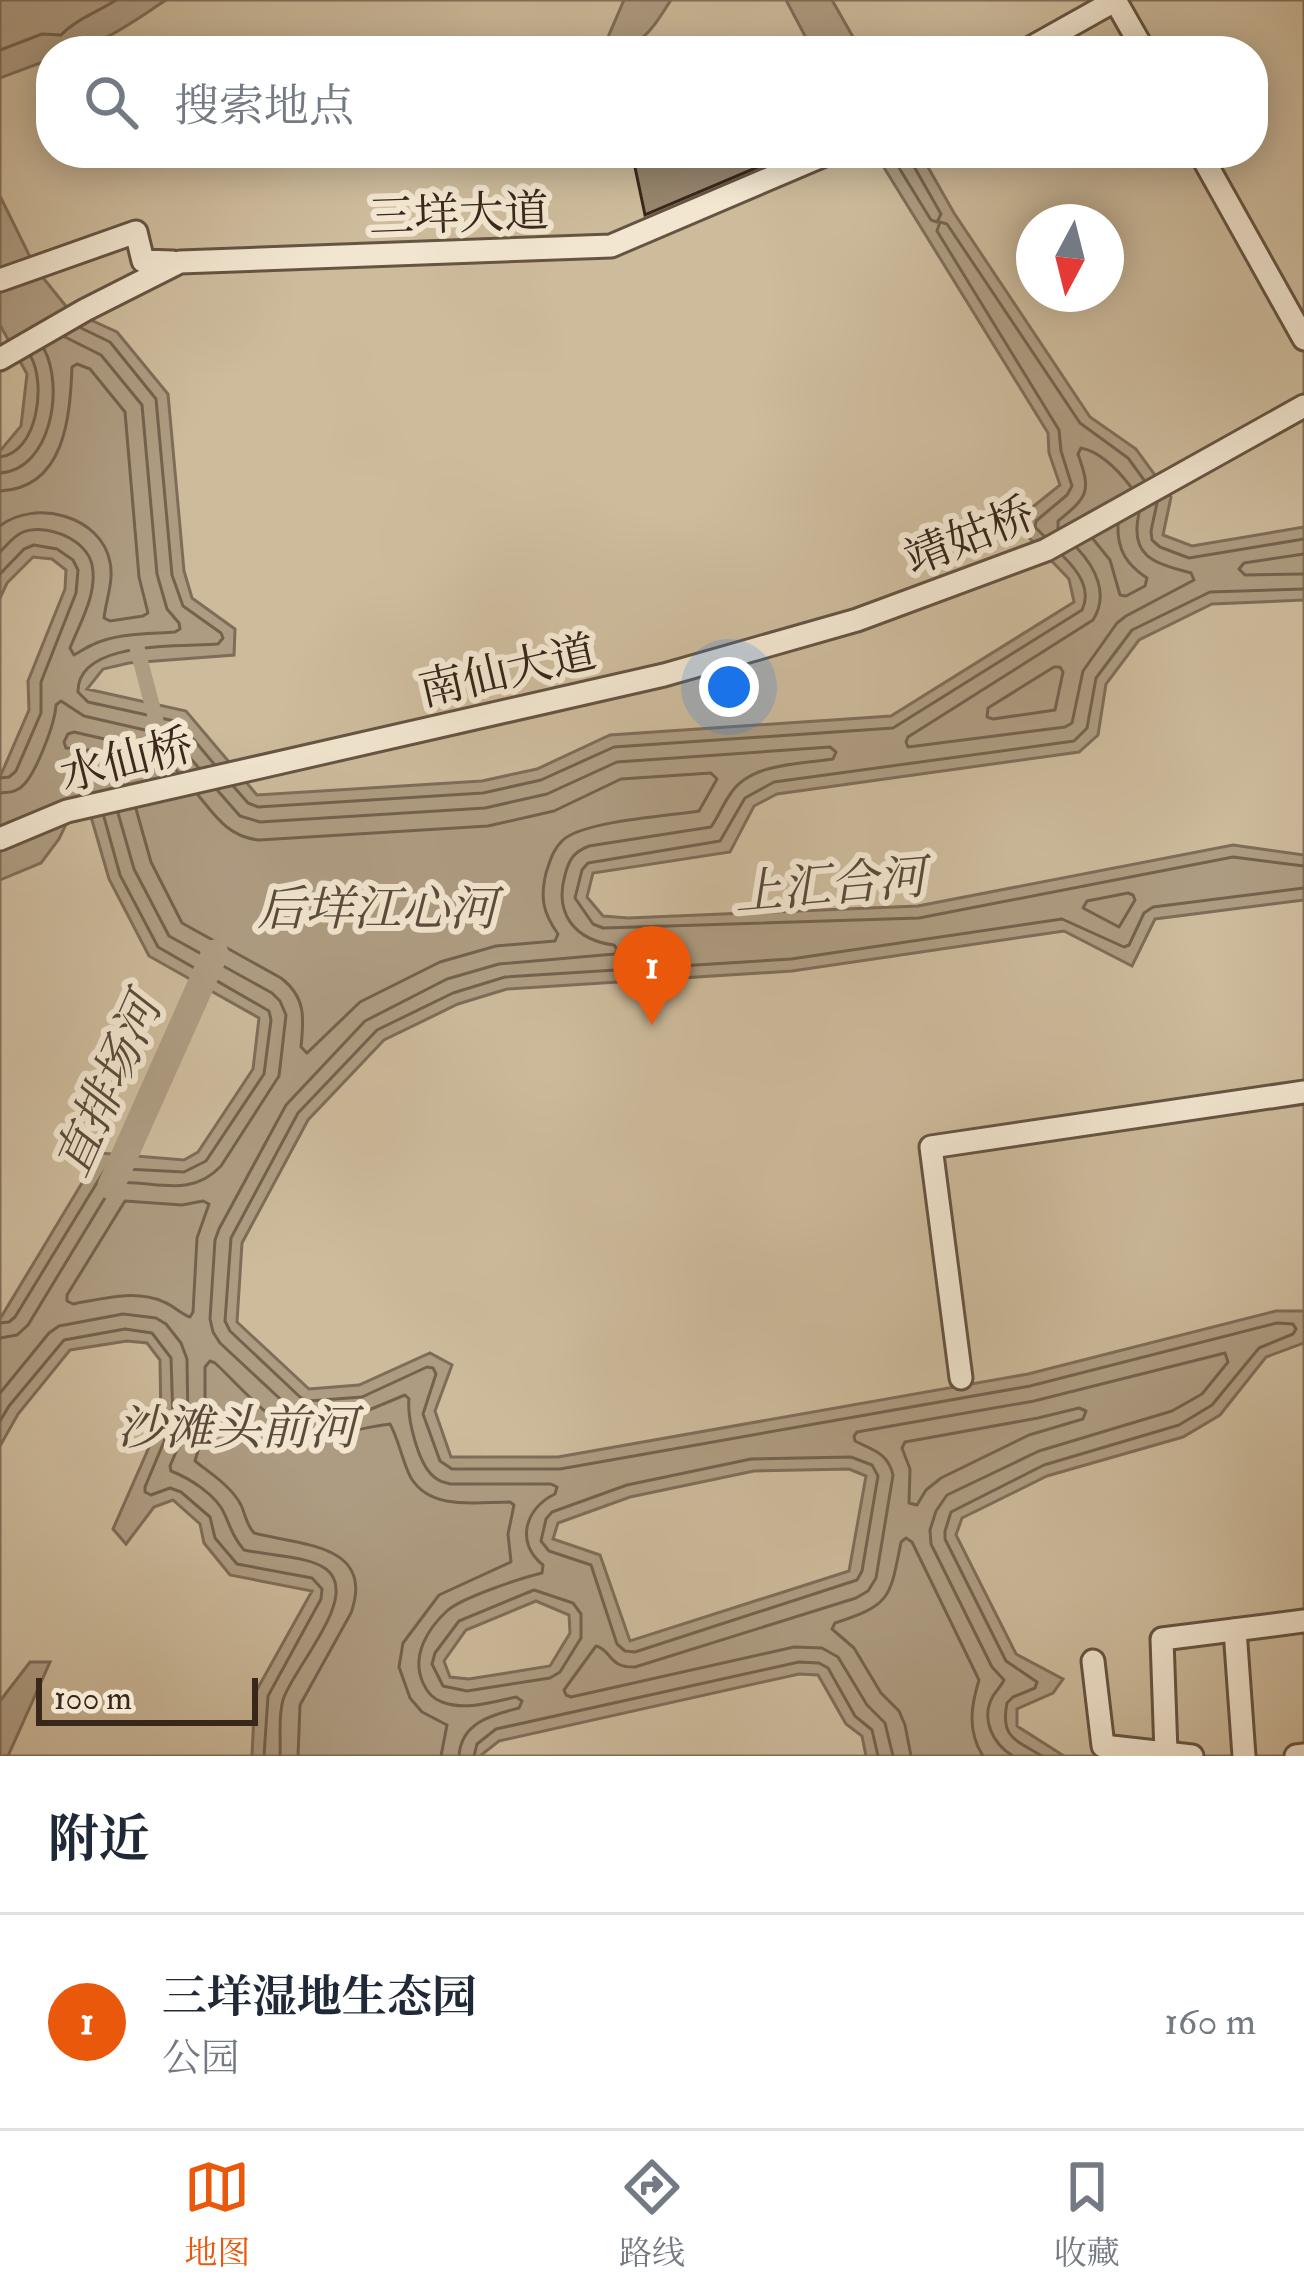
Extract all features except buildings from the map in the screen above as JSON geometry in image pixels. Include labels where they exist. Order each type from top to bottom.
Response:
[{"type":"street","points":[[1051,36],[1116,0],[1136,36]]},
{"type":"street","name":"三垟大道","points":[[3,358],[180,262],[611,246],[794,168]]},
{"type":"street","points":[[1209,168],[1304,339]]},
{"type":"street","points":[[4,278],[136,232],[143,261],[180,262]]},
{"type":"street","name":"靖姑桥","points":[[756,649],[857,620],[1046,550],[1304,406]]},
{"type":"street","name":"南仙大道","points":[[273,763],[664,675],[756,649]]},
{"type":"street","name":"水仙桥","points":[[0,839],[67,811],[273,763]]},
{"type":"street","points":[[961,1378],[931,1148],[1304,1092]]},
{"type":"street","points":[[1166,1753],[1162,1639],[1304,1621]]},
{"type":"street","points":[[1235,1630],[1244,1756]]},
{"type":"street","points":[[1093,1661],[1102,1746],[1192,1756]]},
{"type":"shaded area","points":[[0,0],[1304,0],[1304,1756],[0,1756]]},
{"type":"water","points":[[0,0],[166,0],[107,36],[36,36],[36,65],[0,78]]},
{"type":"water","points":[[624,0],[671,0],[644,36],[608,36]]},
{"type":"water","points":[[786,0],[832,0],[852,36],[805,36]]},
{"type":"water","points":[[884,168],[928,168],[1016,312],[1090,417],[1136,449],[1171,497],[1163,535],[1192,546],[1304,527],[1304,600],[1212,604],[1139,640],[1106,684],[1098,735],[1079,752],[777,794],[754,806],[730,852],[593,873],[587,897],[603,916],[628,918],[918,906],[1233,845],[1304,855],[1304,900],[1155,919],[1132,966],[1064,931],[792,971],[507,989],[458,1004],[384,1040],[308,1120],[242,1243],[237,1322],[309,1389],[359,1385],[430,1353],[452,1365],[435,1411],[451,1457],[558,1457],[1028,1374],[1276,1311],[1304,1311],[1304,1343],[1266,1357],[1220,1415],[1183,1437],[1047,1476],[962,1518],[956,1535],[1016,1654],[1063,1679],[1053,1693],[1017,1709],[1017,1726],[1064,1756],[866,1756],[862,1736],[846,1724],[818,1675],[799,1674],[499,1741],[480,1756],[252,1756],[255,1693],[312,1591],[230,1575],[204,1543],[200,1524],[173,1500],[154,1507],[126,1544],[113,1529],[161,1420],[160,1360],[147,1343],[127,1341],[70,1350],[18,1414],[0,1446],[0,1319],[100,1153],[184,1160],[198,1152],[253,1069],[259,1018],[149,956],[109,879],[83,789],[59,839],[41,863],[0,880],[0,777],[29,710],[28,681],[65,589],[66,570],[52,559],[33,557],[7,583],[0,598],[0,451],[21,426],[27,374],[0,325],[0,196],[36,269],[69,310],[117,332],[168,394],[184,571],[192,598],[235,629],[234,655],[103,669],[87,689],[186,711],[257,795],[482,781],[537,769],[610,735],[891,716],[1074,602],[1069,579],[1014,522],[1060,485],[1048,433]],"holes":[[[849,1469],[866,1476],[849,1571],[630,1641],[600,1555],[553,1539],[558,1523],[630,1497],[754,1471]],[[536,1601],[569,1615],[570,1633],[550,1666],[469,1679],[450,1677],[444,1661],[466,1630]]]},
{"type":"water","points":[[30,1662],[50,1662],[8,1756],[0,1756],[0,1701]]},
{"type":"waterway","points":[[136,644],[156,720]]},
{"type":"waterway","name":"直排场河","points":[[111,1186],[215,953]]},
{"type":"place","name":"三垟湿地生态园","points":[[652,1025]]},
{"type":"water label","name":"上汇合河","points":[[830,884]]},
{"type":"water label","name":"后垟江心河","points":[[377,908]]},
{"type":"water label","name":"沙滩头前河","points":[[237,1427]]}]
